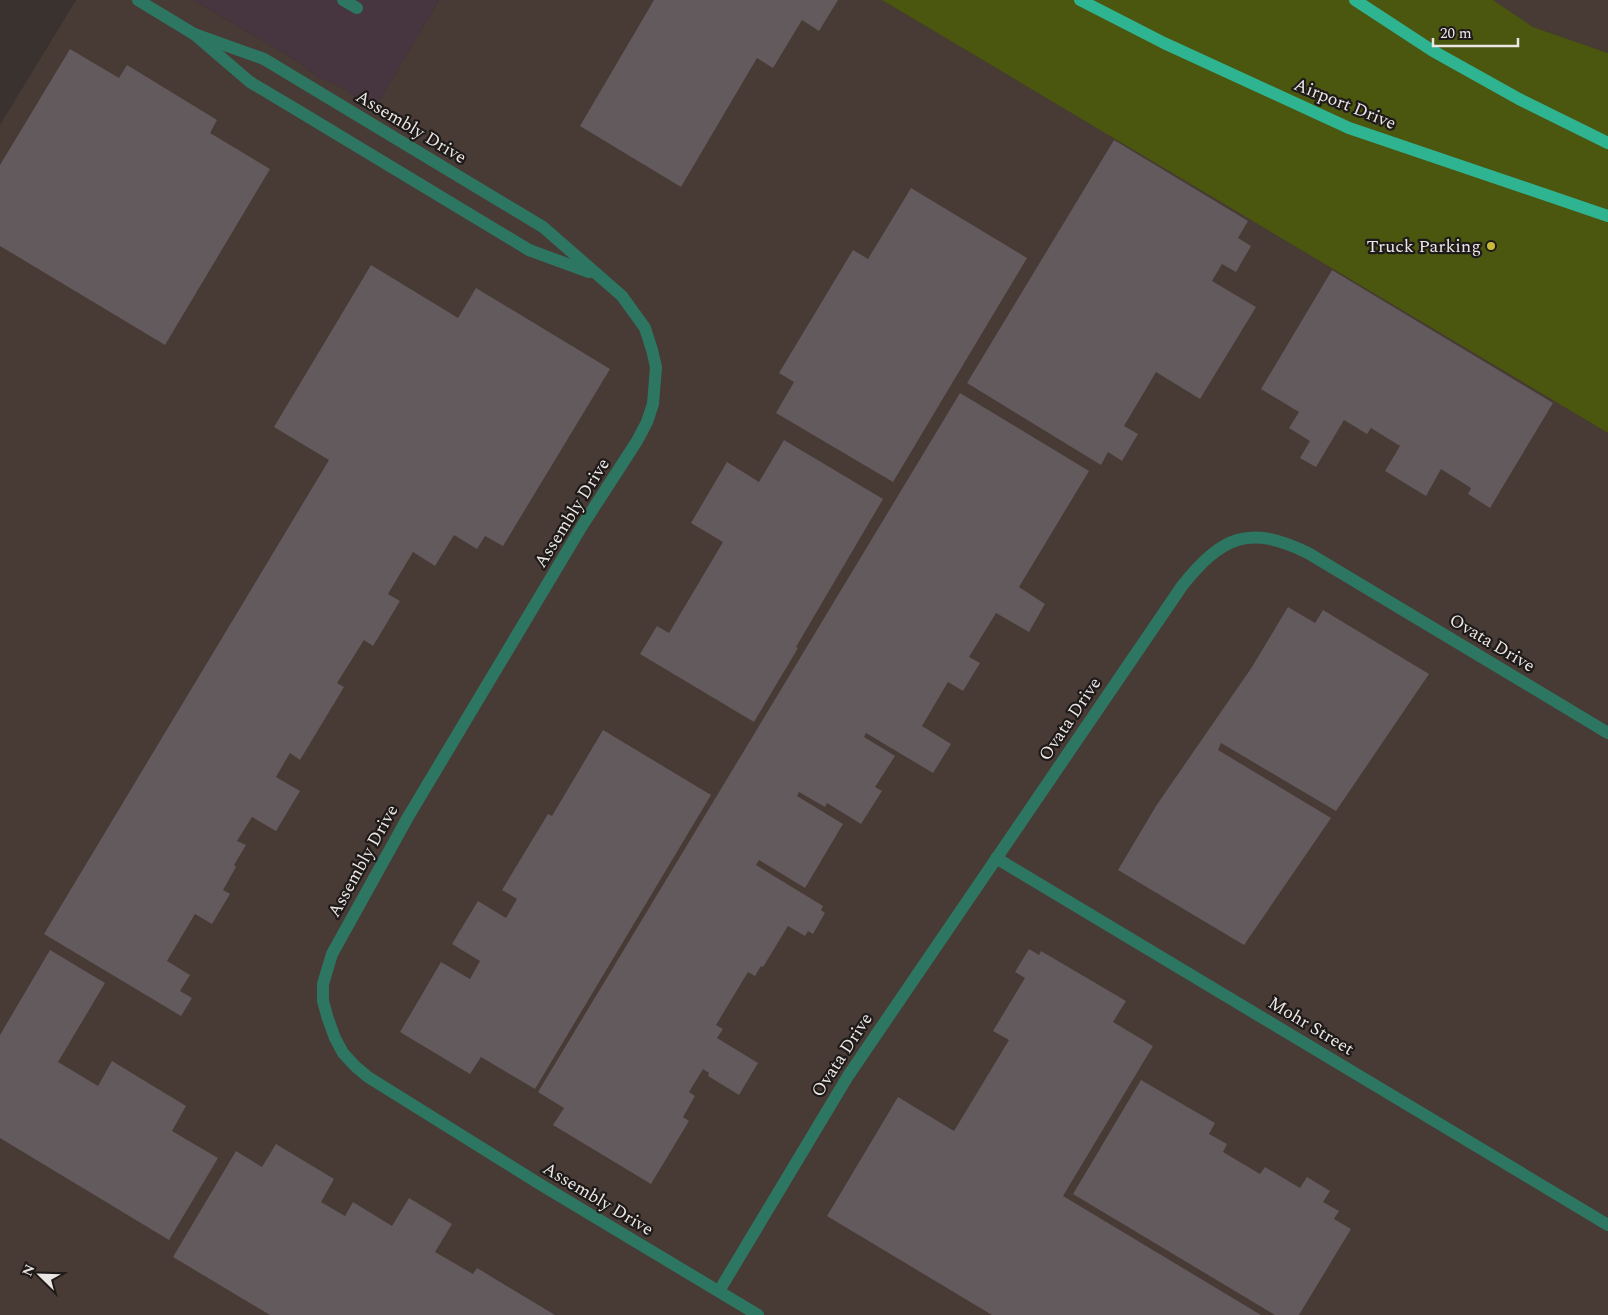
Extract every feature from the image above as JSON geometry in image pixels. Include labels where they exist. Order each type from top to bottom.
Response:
[{"type":"main road","name":"Airport Drive","points":[[1080,0],[1164,43],[1349,128],[1608,216]]},
{"type":"main road","points":[[1355,0],[1442,56],[1519,100],[1608,144]]},
{"type":"street","name":"Assembly Drive","points":[[138,0],[194,34],[250,82],[529,250],[596,274]]},
{"type":"street","points":[[343,0],[357,8]]},
{"type":"street","name":"Assembly Drive","points":[[194,34],[264,59],[543,227],[622,296],[645,328],[656,367],[653,404],[638,441],[582,526],[398,834],[332,954],[323,984],[323,1001],[335,1038],[354,1066],[538,1183],[758,1315]]},
{"type":"street","name":"Ovata Drive","points":[[719,1291],[848,1076],[1182,586],[1198,565],[1215,550],[1232,541],[1250,537],[1286,542],[1308,553],[1608,733]]},
{"type":"street","name":"Mohr Street","points":[[996,858],[1608,1225]]},
{"type":"shaded area","points":[[76,0],[193,0],[297,61],[317,77],[343,88],[374,110],[439,0],[882,0],[1608,433],[1608,1315],[0,1315],[0,125]]},
{"type":"shaded area","points":[[193,0],[439,0],[374,110],[343,88],[317,77],[297,61]]},
{"type":"shaded area","points":[[1493,0],[1608,0],[1608,53],[1533,27]]},
{"type":"green space","points":[[882,0],[1493,0],[1533,27],[1608,53],[1608,433]]},
{"type":"building","points":[[654,0],[838,0],[819,31],[802,20],[773,68],[757,58],[681,187],[580,126]]},
{"type":"building","points":[[70,49],[119,78],[127,65],[217,120],[210,133],[270,169],[165,345],[0,246],[0,165]]},
{"type":"building","points":[[1114,140],[1248,221],[1238,238],[1251,246],[1236,272],[1222,264],[1212,281],[1256,307],[1200,399],[1156,372],[1124,426],[1138,434],[1122,461],[1108,452],[1101,465],[967,383]]},
{"type":"building","points":[[911,188],[1027,258],[893,482],[776,413],[794,382],[779,373],[853,250],[868,259]]},
{"type":"building","points":[[371,265],[458,318],[476,288],[610,369],[503,546],[485,536],[477,549],[454,535],[435,566],[413,552],[388,594],[400,601],[373,646],[364,640],[337,683],[344,687],[300,760],[290,753],[276,777],[300,791],[276,831],[252,817],[237,841],[246,845],[234,865],[236,867],[223,890],[230,894],[212,924],[195,914],[167,961],[190,975],[180,991],[192,998],[181,1016],[44,934],[329,460],[274,427]]},
{"type":"building","points":[[1332,270],[1553,403],[1490,508],[1468,494],[1471,488],[1441,469],[1426,496],[1385,471],[1400,446],[1371,428],[1367,434],[1344,420],[1316,467],[1300,458],[1310,441],[1289,428],[1299,412],[1261,389]]},
{"type":"building","points":[[960,393],[1089,471],[1019,587],[1045,604],[1029,632],[996,613],[969,657],[980,663],[963,691],[948,682],[922,726],[951,744],[933,773],[866,733],[864,737],[895,756],[875,787],[882,791],[861,824],[827,803],[825,807],[799,792],[797,796],[843,824],[805,888],[759,860],[756,865],[823,906],[821,910],[825,913],[813,934],[808,931],[805,936],[788,926],[763,967],[761,966],[755,976],[748,972],[716,1025],[723,1029],[717,1038],[758,1063],[739,1095],[708,1076],[709,1073],[703,1069],[689,1092],[695,1096],[683,1117],[689,1121],[651,1184],[553,1125],[564,1108],[538,1092]]},
{"type":"building","points":[[784,440],[883,499],[754,722],[640,654],[657,626],[669,633],[723,542],[691,523],[727,462],[759,482]]},
{"type":"building","points":[[1288,607],[1315,623],[1323,610],[1429,674],[1336,811],[1221,743],[1218,750],[1331,818],[1244,945],[1118,870],[1156,806],[1252,667]]},
{"type":"building","points":[[603,730],[711,795],[535,1089],[481,1057],[470,1074],[400,1032],[441,962],[470,979],[480,961],[452,944],[478,901],[506,918],[517,899],[502,890],[548,814],[552,816]]},
{"type":"building","points":[[1029,949],[1039,955],[1041,951],[1126,1001],[1113,1022],[1153,1046],[1063,1196],[1261,1315],[992,1315],[827,1216],[898,1097],[954,1131],[1009,1040],[993,1031],[1025,978],[1015,972]]},
{"type":"building","points":[[50,950],[105,983],[58,1062],[98,1086],[112,1061],[186,1106],[172,1131],[218,1158],[169,1240],[0,1138],[0,1035]]},
{"type":"building","points":[[1141,1080],[1215,1123],[1209,1134],[1227,1144],[1223,1152],[1260,1174],[1265,1167],[1300,1188],[1307,1177],[1330,1191],[1323,1202],[1339,1211],[1334,1219],[1351,1229],[1299,1315],[1275,1315],[1073,1194]]},
{"type":"building","points":[[276,1144],[334,1179],[321,1202],[345,1216],[353,1202],[392,1226],[409,1198],[452,1224],[435,1252],[473,1274],[477,1268],[555,1315],[270,1315],[173,1257],[236,1151],[262,1167]]},
{"type":"place","name":"Truck Parking","points":[[1491,246]]}]
